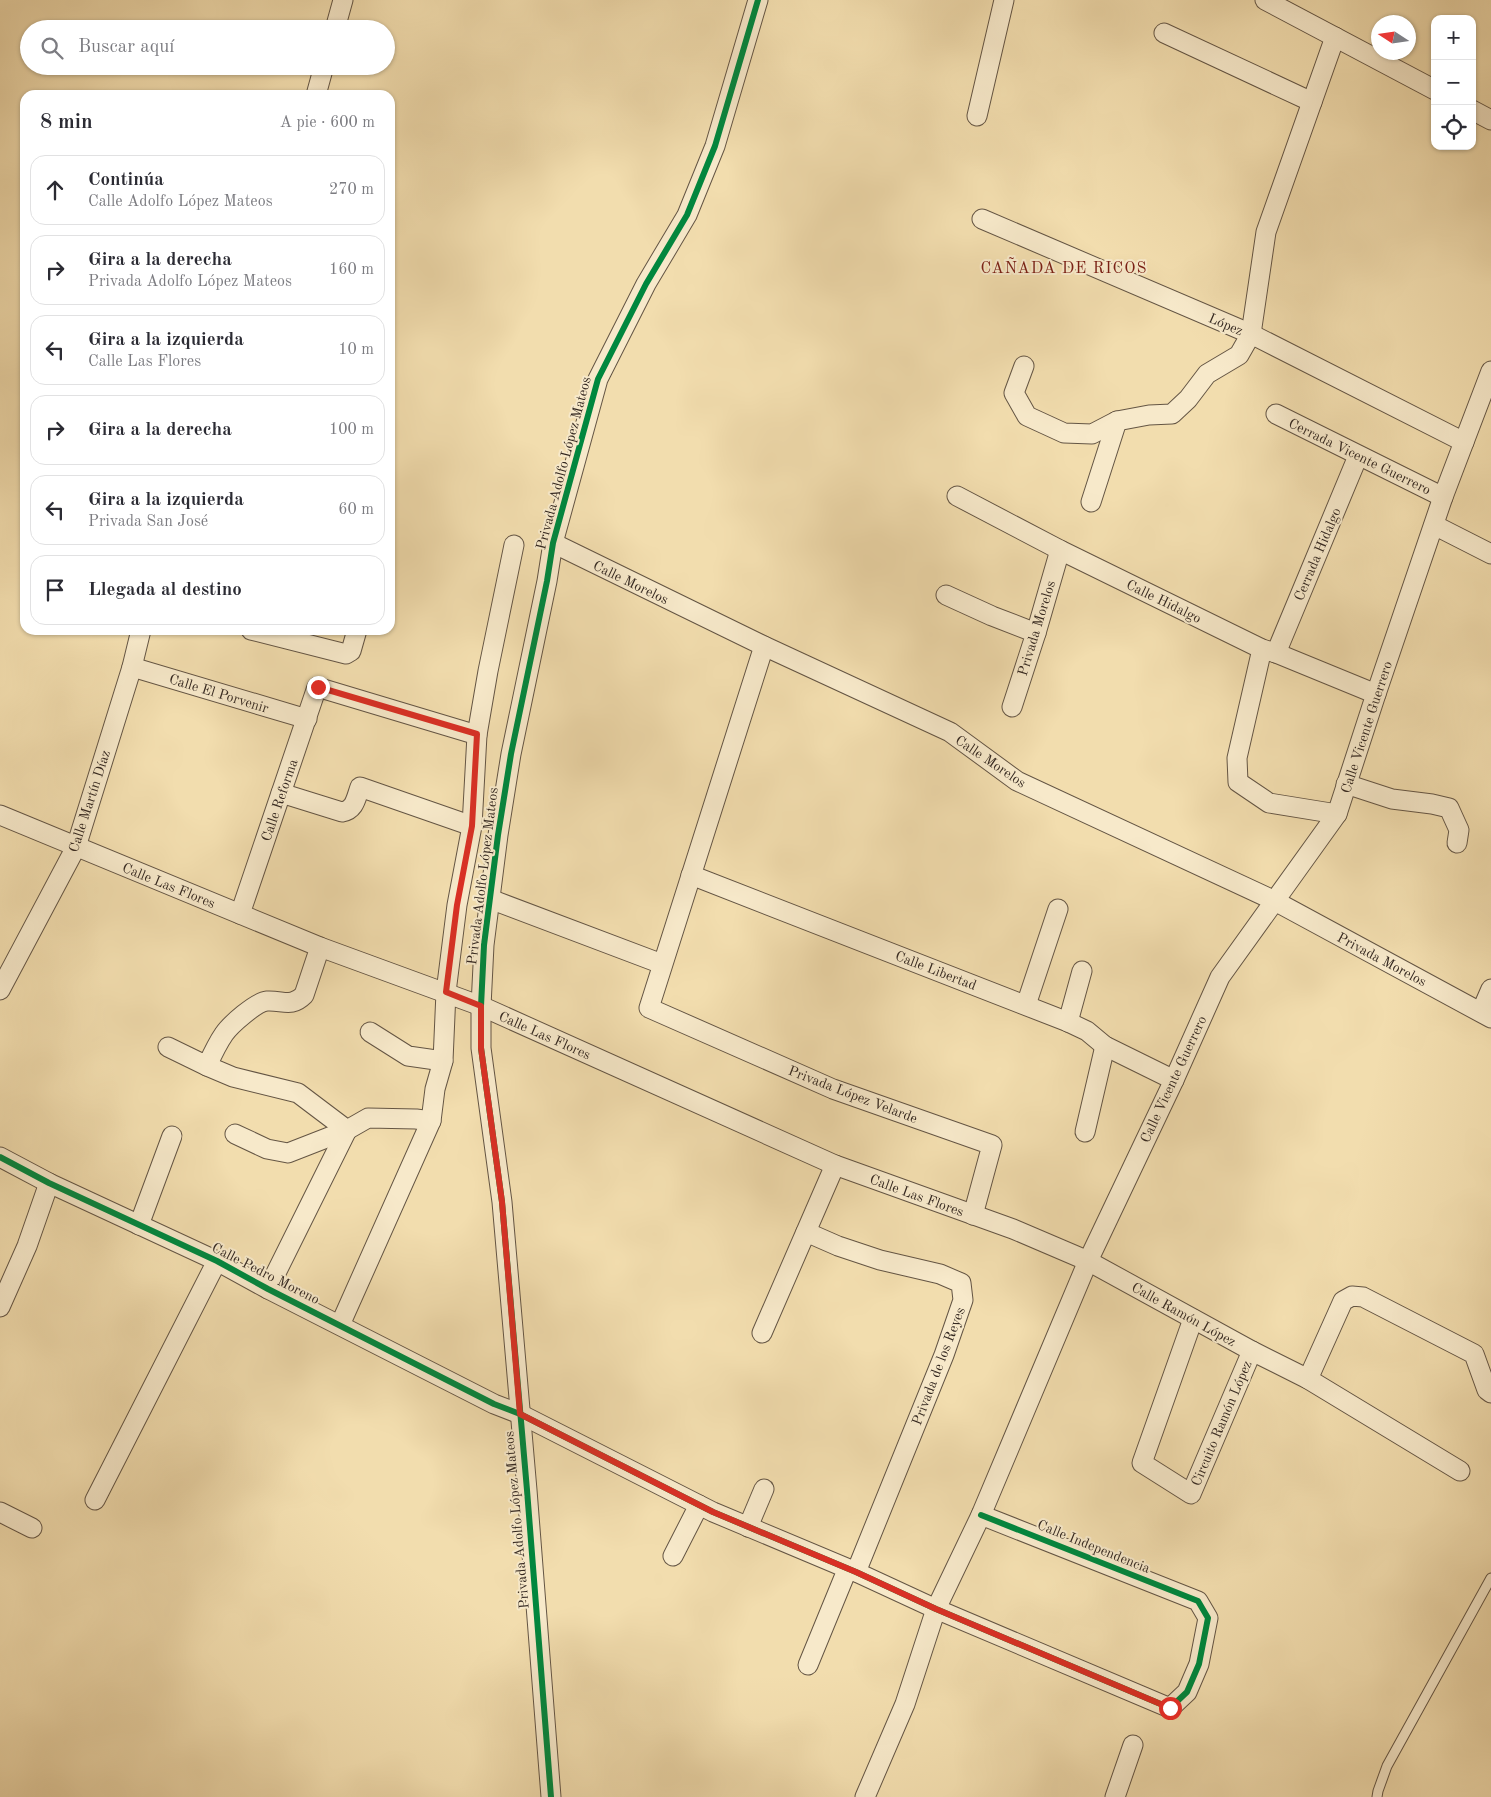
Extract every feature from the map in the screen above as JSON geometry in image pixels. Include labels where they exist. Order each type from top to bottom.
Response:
[{"type":"street","points":[[337,20],[343,0]]},
{"type":"street","name":"Privada Adolfo López Mateos","points":[[551,1797],[502,1202],[476,1004],[510,754],[547,581],[553,543],[598,379],[646,284],[687,215],[715,146],[758,0]]},
{"type":"street","points":[[977,116],[1004,0]]},
{"type":"street","points":[[1265,0],[1431,88]]},
{"type":"street","points":[[1164,33],[1312,102]]},
{"type":"street","points":[[1024,366],[1014,392],[1027,416],[1064,433],[1092,434],[1117,421],[1149,415],[1172,414],[1188,399],[1208,374],[1239,355],[1251,334],[1266,232],[1335,37]]},
{"type":"street","points":[[317,90],[322,75]]},
{"type":"street","points":[[1476,112],[1491,120]]},
{"type":"street","name":"López","points":[[982,219],[1251,334],[1464,442]]},
{"type":"street","name":"Calle Vicente Guerrero","points":[[865,1797],[905,1704],[936,1609],[981,1515],[1088,1261],[1174,1080],[1220,977],[1273,900],[1337,814],[1443,497],[1464,442],[1485,408],[1491,371]]},
{"type":"street","name":"Cerrada Vicente Guerrero","points":[[1276,414],[1443,497]]},
{"type":"street","points":[[1091,502],[1117,421]]},
{"type":"street","name":"Cerrada Hidalgo","points":[[1337,814],[1269,803],[1238,782],[1237,758],[1269,651],[1358,456]]},
{"type":"street","name":"Calle Hidalgo","points":[[956,496],[1060,550],[1269,651],[1376,694]]},
{"type":"street","points":[[1434,525],[1491,554]]},
{"type":"street","name":"Calle Morelos","points":[[553,543],[764,646],[950,732],[1016,781],[1273,900]]},
{"type":"street","points":[[340,1326],[431,1121],[435,1089],[442,1061],[457,905],[472,826],[477,734],[514,545]]},
{"type":"street","name":"Privada Morelos","points":[[1012,707],[1060,550]]},
{"type":"street","points":[[946,594],[992,616],[1036,633]]},
{"type":"street","name":"Calle Martín Díaz","points":[[0,990],[76,847],[132,667],[140,635]]},
{"type":"street","points":[[270,635],[346,654],[350,651],[355,635]]},
{"type":"street","points":[[490,899],[662,964],[764,646]]},
{"type":"street","name":"Calle El Porvenir","points":[[132,667],[307,719]]},
{"type":"street","name":"Calle Reforma","points":[[240,914],[318,687],[477,734]]},
{"type":"street","points":[[1346,784],[1392,799],[1448,808],[1459,830],[1457,843]]},
{"type":"street","points":[[281,793],[342,812],[350,810],[354,805],[360,786],[472,826]]},
{"type":"street","name":"Calle Las Flores","points":[[0,815],[320,946],[476,1004],[835,1166],[1013,1229],[1088,1261]]},
{"type":"street","name":"Calle Libertad","points":[[691,875],[1026,1004],[1087,1031],[1105,1046],[1174,1080]]},
{"type":"street","name":"Privada Morelos","points":[[1273,900],[1486,1015]]},
{"type":"street","points":[[1026,1004],[1058,909]]},
{"type":"street","points":[[207,1066],[225,1032],[247,1012],[265,1001],[286,1003],[298,1000],[304,995],[320,946]]},
{"type":"street","name":"Privada López Velarde","points":[[662,964],[649,1008],[834,1089],[992,1145],[973,1215]]},
{"type":"street","points":[[1068,1022],[1082,971]]},
{"type":"street","points":[[1486,1015],[1491,989]]},
{"type":"street","points":[[370,1032],[408,1056],[442,1061]]},
{"type":"street","points":[[1085,1132],[1105,1046]]},
{"type":"street","points":[[168,1047],[233,1077],[298,1093],[347,1130]]},
{"type":"street","points":[[235,1134],[267,1149],[288,1153],[347,1130],[368,1118],[431,1121]]},
{"type":"street","points":[[268,1289],[347,1130]]},
{"type":"street","points":[[139,1225],[172,1136]]},
{"type":"street","name":"Calle Pedro Moreno","points":[[0,1157],[49,1184],[217,1261],[494,1404],[520,1414],[699,1505],[936,1609],[1170,1708]]},
{"type":"street","points":[[762,1333],[835,1166]]},
{"type":"street","points":[[0,1307],[27,1246],[49,1184]]},
{"type":"street","name":"Privada de los Reyes","points":[[806,1232],[838,1246],[880,1260],[940,1274],[961,1283],[963,1300],[944,1355],[851,1571]]},
{"type":"street","points":[[94,1500],[217,1261]]},
{"type":"street","name":"Calle Ramón López","points":[[1088,1261],[1252,1351],[1308,1379],[1460,1471]]},
{"type":"street","points":[[1308,1379],[1343,1300],[1352,1296],[1363,1297],[1474,1354],[1487,1390],[1491,1393]]},
{"type":"street","name":"Circuito Ramón López","points":[[1193,1319],[1142,1463],[1191,1494],[1252,1351]]},
{"type":"street","points":[[748,1527],[764,1490]]},
{"type":"street","points":[[673,1556],[699,1505]]},
{"type":"street","points":[[0,1512],[32,1528]]},
{"type":"street","name":"Calle Independencia","points":[[981,1515],[1198,1601],[1208,1618],[1199,1664],[1188,1692],[1170,1708]]},
{"type":"street","points":[[808,1665],[851,1571]]},
{"type":"street","points":[[1115,1797],[1132,1745]]},
{"type":"lane","points":[[1377,1797],[1387,1766],[1491,1578]]},
{"type":"cycle path","points":[[551,1797],[502,1202],[481,1048],[484,945],[498,835],[511,754],[547,581],[553,543],[598,379],[646,284],[687,215],[715,146],[758,0]]},
{"type":"cycle path","points":[[0,1157],[49,1183],[217,1261],[494,1404],[520,1414],[713,1512],[1170,1708],[1187,1692],[1199,1664],[1208,1618],[1198,1601],[981,1515]]},
{"type":"district","name":"CAÑADA DE RICOS","points":[[1064,267]]},
{"type":"route","points":[[318,687],[477,734],[472,826],[457,905],[446,992],[481,1006],[481,1048],[502,1202],[520,1414],[713,1512],[1170,1708]]}]
